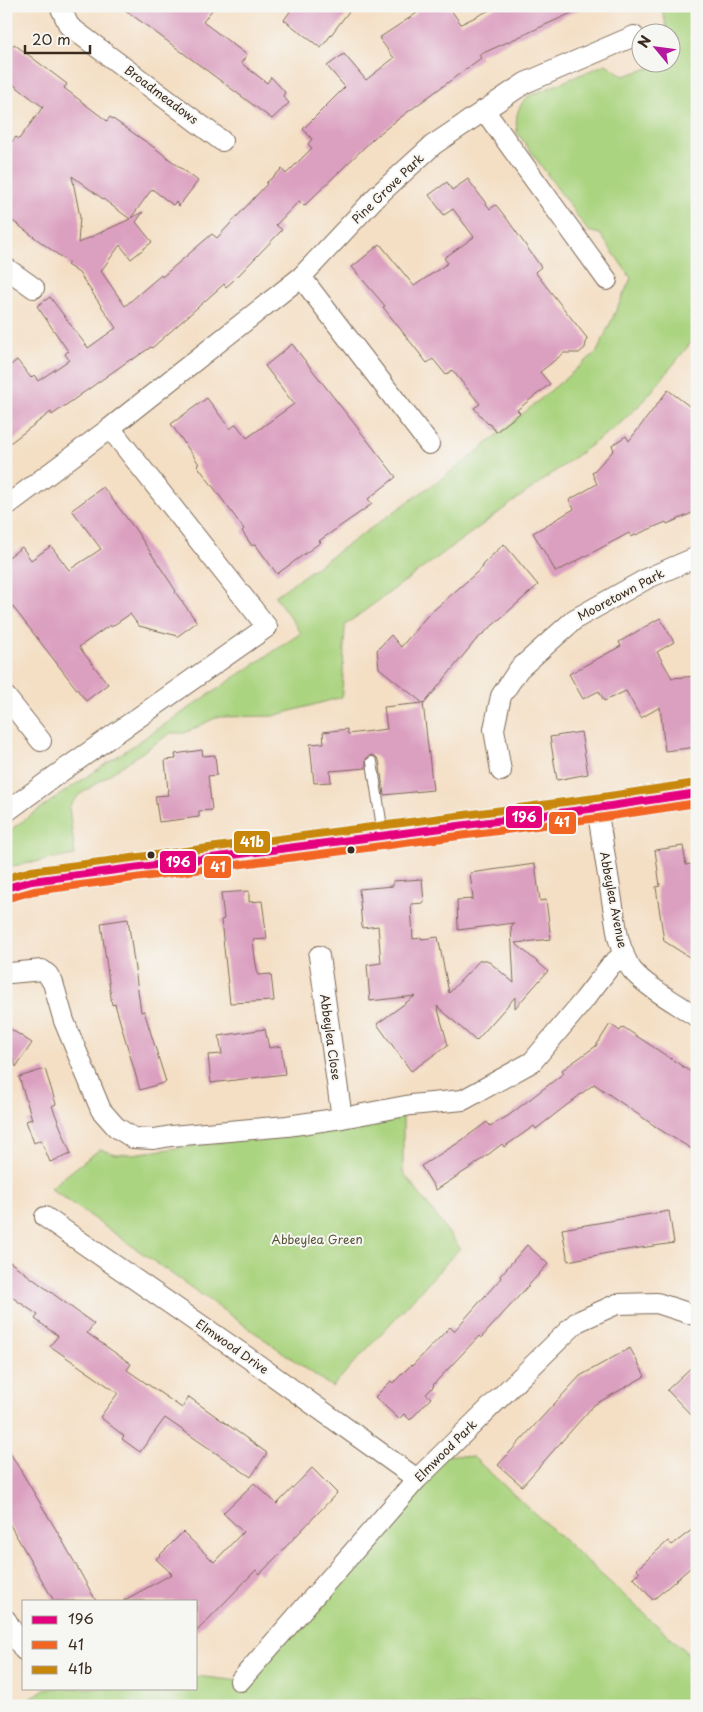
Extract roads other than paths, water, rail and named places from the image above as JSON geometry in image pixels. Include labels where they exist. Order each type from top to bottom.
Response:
[{"type":"main road","points":[[6,888],[32,881],[383,834],[597,808],[697,793]]},
{"type":"street","name":"Broadmeadows","points":[[60,6],[69,26],[222,140]]},
{"type":"street","name":"Pine Grove Park","points":[[6,506],[110,428],[301,277],[376,197],[433,145],[525,83],[630,38]]},
{"type":"street","points":[[484,110],[607,280]]},
{"type":"street","points":[[6,268],[34,288]]},
{"type":"street","points":[[301,277],[429,444]]},
{"type":"street","points":[[6,812],[267,627],[110,428]]},
{"type":"street","name":"Mooretown Park","points":[[501,771],[494,729],[501,696],[519,669],[575,619],[648,578],[697,557]]},
{"type":"street","points":[[6,697],[42,741]]},
{"type":"street","name":"Abbeylea Avenue","points":[[597,808],[618,937],[624,954],[632,970],[652,987],[697,1017]]},
{"type":"street","points":[[10,973],[42,970],[48,975],[53,983],[64,1021],[101,1110],[116,1127],[133,1138],[154,1139],[287,1126],[411,1105],[463,1100],[532,1062],[611,965],[624,954]]},
{"type":"street","name":"Abbeylea Close","points":[[319,956],[342,1118]]},
{"type":"street","name":"Elmwood Drive","points":[[45,1217],[417,1478]]},
{"type":"street","name":"Elmwood Park","points":[[240,1681],[417,1478],[576,1322],[617,1304],[657,1303],[697,1316]]},
{"type":"street","points":[[6,1620],[22,1647]]},
{"type":"lane","points":[[372,762],[383,834]]},
{"type":"park label","name":"Abbeylea Green","points":[[317,1240]]}]
